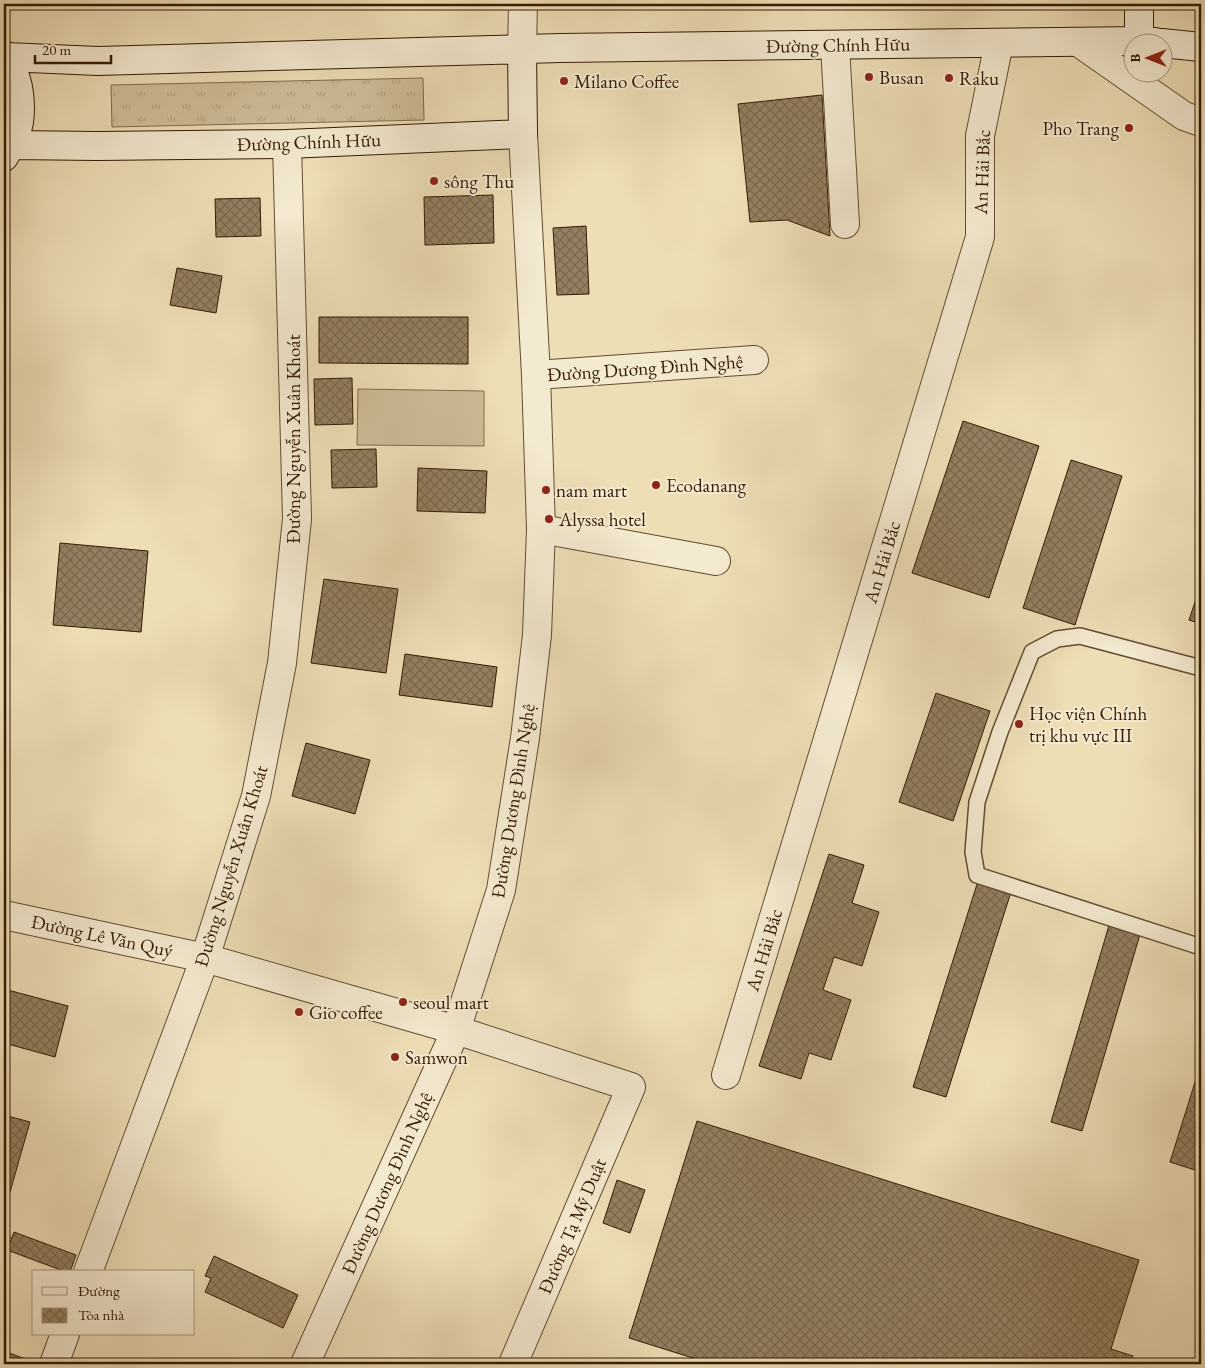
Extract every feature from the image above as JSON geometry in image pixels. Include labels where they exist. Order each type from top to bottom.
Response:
[{"type":"street","points":[[523,4],[523,134]]},
{"type":"street","points":[[1139,4],[1149,32]]},
{"type":"street","points":[[1078,42],[1184,116],[1201,122]]},
{"type":"street","name":"Đường Chính Hữu","points":[[5,56],[98,61],[560,48],[1122,42]]},
{"type":"street","name":"An Hải Bắc","points":[[726,1075],[980,237],[980,136],[999,43]]},
{"type":"street","name":"Đường Chính Hữu","points":[[1172,44],[1201,47]]},
{"type":"street","points":[[835,45],[845,224]]},
{"type":"street","points":[[5,56],[16,77],[20,100],[19,123],[8,151]]},
{"type":"street","name":"Đường Chính Hữu","points":[[8,151],[97,146],[287,144],[523,134]]},
{"type":"street","name":"Đường Dương Đình Nghệ","points":[[305,1364],[456,1030],[501,890],[525,738],[537,635],[541,529],[536,375],[523,134]]},
{"type":"street","name":"Đường Nguyễn Xuân Khoát","points":[[89,1270],[205,958],[256,796],[282,663],[297,519],[287,144]]},
{"type":"street","name":"Đường Dương Đình Nghệ","points":[[536,375],[754,360]]},
{"type":"street","points":[[541,529],[716,561]]},
{"type":"street","name":"Đường Lê Văn Quý","points":[[4,916],[205,958],[456,1030],[631,1087]]},
{"type":"street","name":"Đường Tạ Mỹ Duật","points":[[513,1364],[631,1087]]},
{"type":"street","points":[[54,1364],[64,1336]]},
{"type":"lane","points":[[1201,668],[1080,636],[1056,639],[1032,652],[1000,732],[977,802],[973,852],[977,875],[1201,947]]},
{"type":"green space","points":[[423,78],[424,120],[112,127],[111,85]]},
{"type":"green space","points":[[358,389],[484,391],[484,446],[357,445]]},
{"type":"building","points":[[822,95],[830,236],[787,220],[750,222],[738,104]]},
{"type":"building","points":[[493,195],[494,243],[425,245],[424,197]]},
{"type":"building","points":[[260,198],[261,236],[216,237],[215,199]]},
{"type":"building","points":[[586,226],[589,294],[557,295],[553,228]]},
{"type":"building","points":[[177,268],[222,276],[216,313],[170,305]]},
{"type":"building","points":[[319,317],[468,317],[468,364],[319,363]]},
{"type":"building","points":[[352,378],[353,424],[315,425],[314,379]]},
{"type":"building","points":[[963,421],[1039,446],[989,598],[912,573]]},
{"type":"building","points":[[376,449],[377,487],[332,488],[331,450]]},
{"type":"building","points":[[1071,460],[1122,476],[1075,625],[1023,608]]},
{"type":"building","points":[[418,468],[487,471],[485,513],[417,511]]},
{"type":"building","points":[[60,543],[148,551],[141,632],[53,625]]},
{"type":"building","points":[[324,579],[398,589],[386,673],[311,663]]},
{"type":"building","points":[[1201,584],[1201,624],[1189,620]]},
{"type":"building","points":[[405,654],[497,667],[492,707],[399,695]]},
{"type":"building","points":[[936,693],[990,711],[953,821],[899,802]]},
{"type":"building","points":[[306,743],[370,760],[355,814],[292,796]]},
{"type":"building","points":[[829,854],[864,865],[852,903],[879,912],[862,966],[834,957],[823,990],[851,1000],[831,1060],[809,1053],[801,1079],[759,1066]]},
{"type":"building","points":[[978,881],[1011,892],[946,1097],[913,1087]]},
{"type":"building","points":[[1110,922],[1141,931],[1082,1131],[1051,1122]]},
{"type":"building","points":[[4,989],[68,1006],[55,1057],[4,1043]]},
{"type":"building","points":[[1201,1063],[1201,1172],[1170,1162]]},
{"type":"building","points":[[4,1115],[30,1122],[10,1192],[4,1191]]},
{"type":"building","points":[[697,1121],[1139,1260],[1111,1349],[1133,1356],[1130,1364],[712,1364],[629,1338]]},
{"type":"building","points":[[617,1180],[645,1190],[630,1233],[603,1223]]},
{"type":"building","points":[[14,1232],[76,1255],[71,1270],[61,1270],[7,1250]]},
{"type":"building","points":[[4,1235],[10,1237],[4,1257]]},
{"type":"building","points":[[214,1256],[298,1295],[283,1328],[205,1292],[211,1278],[205,1276]]},
{"type":"building","points":[[4,1351],[33,1362],[32,1364],[4,1364]]},
{"type":"place","name":"Busan","points":[[869,77]]},
{"type":"place","name":"Raku","points":[[949,78]]},
{"type":"place","name":"Milano Coffee","points":[[564,81]]},
{"type":"place","name":"Pho Trang","points":[[1129,128]]},
{"type":"place","name":"sông Thu","points":[[434,181]]},
{"type":"place","name":"Ecodanang","points":[[656,485]]},
{"type":"place","name":"nam mart","points":[[546,490]]},
{"type":"place","name":"Alyssa hotel","points":[[549,519]]},
{"type":"place","name":"Học viện Chính trị khu vực III","points":[[1019,724]]},
{"type":"place","name":"seoul mart","points":[[403,1002]]},
{"type":"place","name":"Gio coffee","points":[[299,1012]]},
{"type":"place","name":"Samwon","points":[[395,1057]]}]
